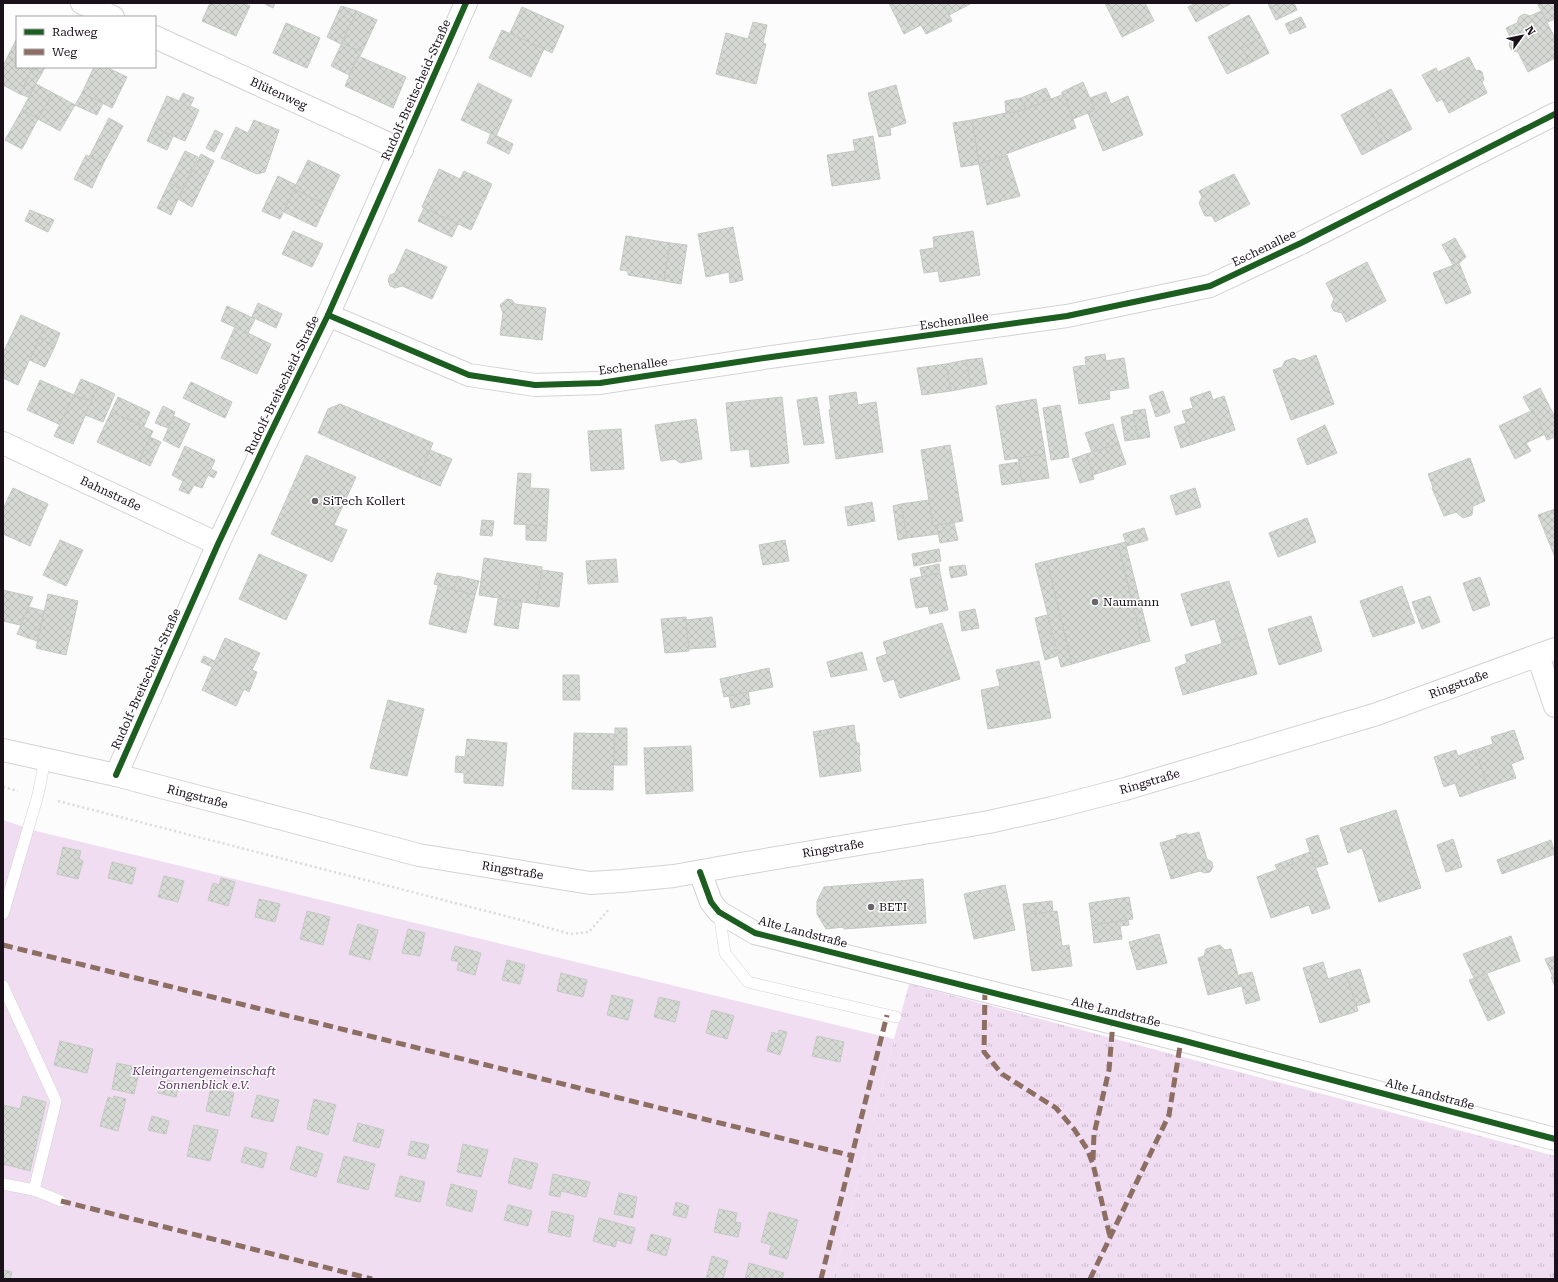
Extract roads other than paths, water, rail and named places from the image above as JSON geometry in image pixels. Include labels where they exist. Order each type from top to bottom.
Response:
[{"type":"street","points":[[82,3],[111,16]]},
{"type":"street","name":"Rudolf-Breitscheid-Straße","points":[[116,775],[218,544],[328,315],[466,3]]},
{"type":"street","name":"Blütenweg","points":[[156,36],[402,150]]},
{"type":"street","name":"Eschenallee","points":[[328,315],[469,375],[535,385],[600,383],[764,358],[1067,316],[1210,286],[1301,243],[1555,114]]},
{"type":"street","name":"Bahnstraße","points":[[3,443],[218,544]]},
{"type":"street","name":"Ringstraße","points":[[3,750],[116,775],[419,854],[590,883],[674,876],[700,872],[989,822],[1074,802],[1377,714],[1546,652],[1555,706]]},
{"type":"street","name":"Alte Landstraße","points":[[700,872],[711,902],[719,912],[755,933],[1181,1040],[1555,1139]]},
{"type":"lane","points":[[3,914],[38,795],[45,760]]},
{"type":"lane","points":[[719,912],[725,953],[748,982],[896,1017]]},
{"type":"lane","points":[[3,986],[56,1101],[34,1190]]},
{"type":"lane","points":[[3,1184],[34,1190],[61,1201]]},
{"type":"place","name":"SiTech Kollert","points":[[315,501]]},
{"type":"place","name":"Naumann","points":[[1095,602]]},
{"type":"place","name":"BETI","points":[[871,907]]},
{"type":"park label","name":"Kleingartengemeinschaft Sonnenblick e.V.","points":[[204,1078]]}]
